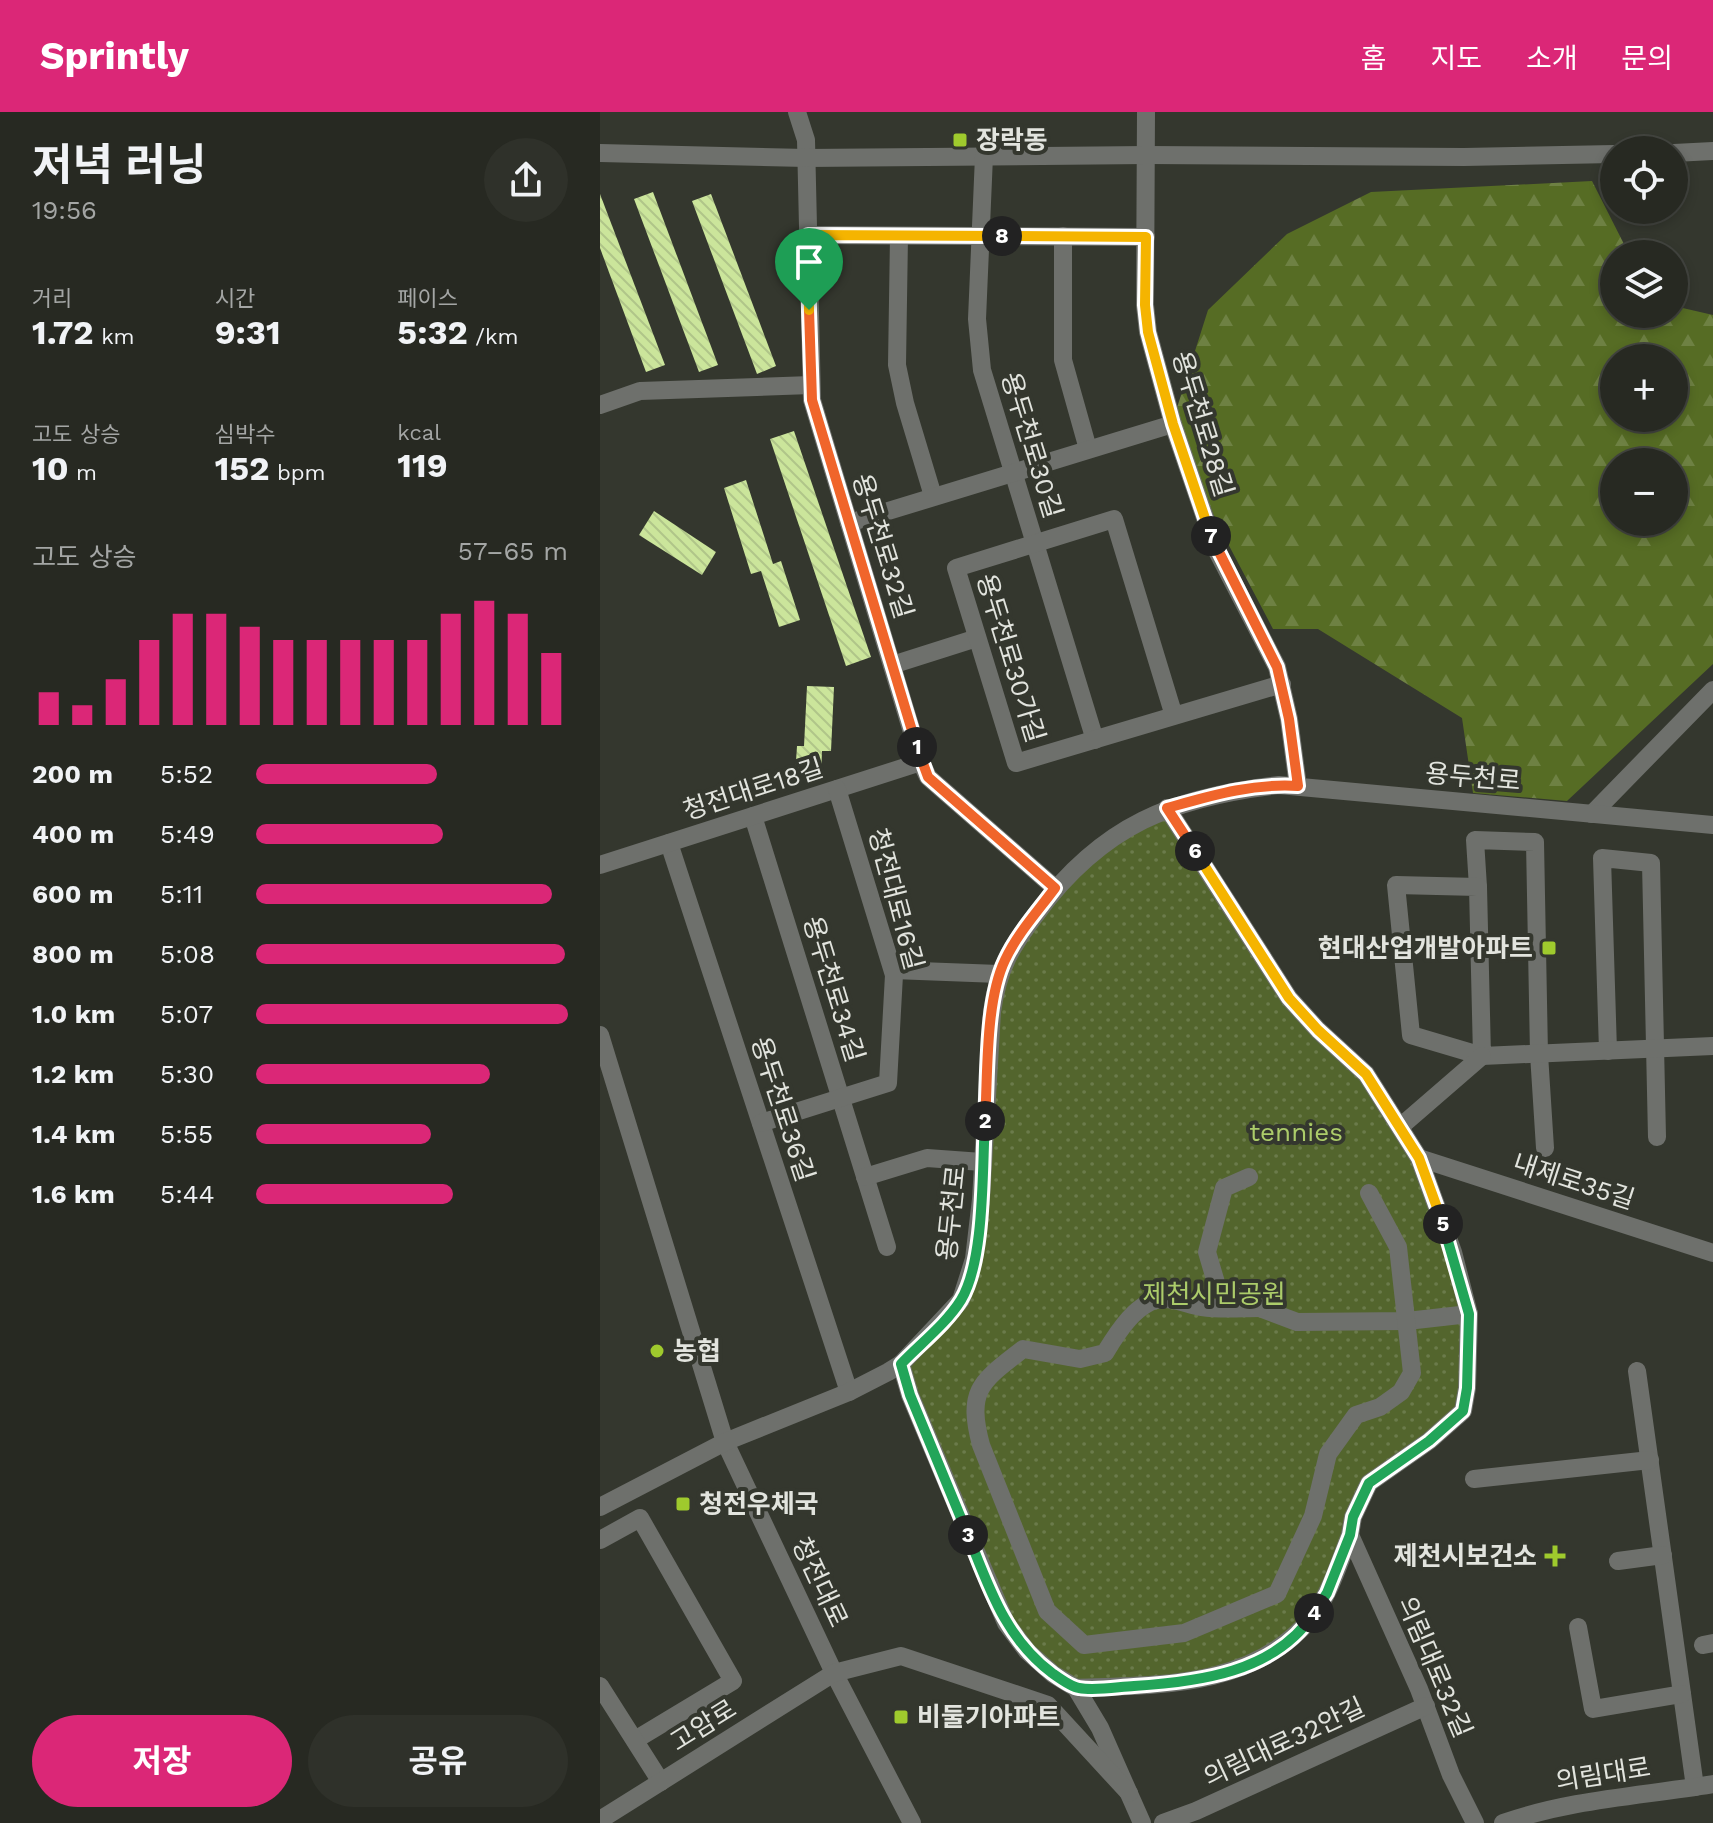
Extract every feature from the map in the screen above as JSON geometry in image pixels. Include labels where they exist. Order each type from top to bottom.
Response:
[{"type":"street","name":"용두천로32길","points":[[797,112],[806,140],[812,400],[921,762],[928,777],[1055,888]]},
{"type":"street","name":"용두천로28길","points":[[1146,112],[1145,305],[1148,332],[1173,424],[1215,547],[1273,657],[1282,684],[1298,786]]},
{"type":"street","points":[[1688,152],[1713,151]]},
{"type":"street","points":[[600,153],[806,158],[1600,154]]},
{"type":"street","name":"용두천로30길","points":[[984,156],[977,345],[989,397],[1095,740]]},
{"type":"street","points":[[808,235],[1146,237]]},
{"type":"street","points":[[899,236],[897,365],[933,496]]},
{"type":"street","points":[[1063,236],[1063,360],[1088,449]]},
{"type":"street","points":[[600,405],[640,391],[811,385]]},
{"type":"street","points":[[849,523],[1173,424]]},
{"type":"street","points":[[1035,544],[1114,519],[1174,716]]},
{"type":"street","name":"용두천로30가길","points":[[1035,544],[956,568],[977,638],[1016,763],[1095,740]]},
{"type":"street","points":[[892,665],[977,638]]},
{"type":"street","points":[[1095,740],[1282,684]]},
{"type":"street","points":[[1592,814],[1713,690]]},
{"type":"street","name":"청전대로18길","points":[[600,865],[921,762]]},
{"type":"street","name":"용두천로","points":[[600,1507],[725,1442],[849,1392],[901,1364],[961,1300],[974,1259],[992,1012],[999,974],[1010,949],[1055,888],[1107,840],[1131,825],[1167,808],[1237,790],[1279,785],[1713,825]]},
{"type":"street","name":"청전대로16길","points":[[761,1123],[888,1083],[893,970],[837,789]]},
{"type":"street","points":[[1076,1688],[1171,1684],[1211,1678],[1249,1665],[1280,1648],[1310,1619],[1327,1593],[1350,1535],[1353,1517],[1369,1483],[1429,1441],[1463,1411],[1467,1388],[1469,1314],[1453,1252],[1419,1158],[1366,1074],[1318,1030],[1289,998],[1167,808]]},
{"type":"street","name":"용두천로34길","points":[[753,816],[887,1247]]},
{"type":"street","points":[[1482,1056],[1475,840],[1535,842],[1539,1054],[1545,1148]]},
{"type":"street","name":"용두천로36길","points":[[669,843],[849,1392]]},
{"type":"street","points":[[1608,1051],[1602,858],[1651,863],[1657,1137]]},
{"type":"street","points":[[1478,887],[1396,885],[1411,1035],[1482,1056],[1713,1046]]},
{"type":"street","points":[[893,970],[999,974]]},
{"type":"street","name":"청전대로","points":[[600,1035],[725,1442],[834,1673],[912,1823]]},
{"type":"street","points":[[1400,1127],[1482,1056]]},
{"type":"street","points":[[865,1177],[927,1158],[982,1162]]},
{"type":"street","name":"내제로35길","points":[[1419,1158],[1713,1253]]},
{"type":"street","points":[[1249,1177],[1224,1188],[1207,1252],[1217,1286],[1260,1308],[1297,1322],[1407,1321],[1469,1314]]},
{"type":"street","points":[[1260,1308],[1205,1308],[1165,1299],[1153,1300],[1141,1307],[1116,1335],[1105,1353],[1080,1359],[1023,1349],[987,1378],[975,1398],[974,1420],[981,1445],[1047,1611],[1084,1645],[1184,1633],[1277,1594],[1313,1516],[1328,1454],[1356,1415],[1380,1407],[1401,1392],[1412,1373],[1398,1247],[1369,1193]]},
{"type":"street","points":[[901,1364],[910,1395],[1006,1623],[1027,1651],[1053,1674],[1076,1688],[1100,1728],[1142,1823]]},
{"type":"street","points":[[1637,1371],[1682,1694],[1704,1786]]},
{"type":"street","points":[[1474,1479],[1650,1460]]},
{"type":"street","points":[[600,1540],[640,1518],[733,1681],[635,1740]]},
{"type":"street","name":"의림대로32길","points":[[1350,1535],[1426,1706],[1451,1775],[1475,1823]]},
{"type":"street","points":[[1618,1561],[1663,1555]]},
{"type":"street","points":[[1578,1627],[1593,1709],[1682,1694]]},
{"type":"street","name":"고암로","points":[[600,1820],[834,1673],[901,1656],[1048,1705],[1129,1793]]},
{"type":"street","points":[[600,1686],[661,1782]]},
{"type":"street","name":"의림대로32안길","points":[[1163,1823],[1196,1811],[1426,1706]]},
{"type":"street","name":"의림대로","points":[[1503,1823],[1533,1812],[1584,1801],[1704,1786]]},
{"type":"green space","points":[[1592,181],[1600,197],[1600,224],[1614,224],[1622,240],[1600,240],[1600,328],[1688,328],[1688,309],[1713,315],[1713,664],[1567,801],[1473,793],[1462,718],[1318,629],[1273,629],[1216,521],[1175,414],[1208,310],[1287,234],[1371,192]]},
{"type":"green space","name":"제천시민공원","points":[[1167,815],[1242,934],[1366,1074],[1419,1158],[1463,1315],[1459,1387],[1454,1410],[1362,1483],[1324,1586],[1307,1612],[1277,1641],[1246,1658],[1208,1671],[1170,1677],[1076,1681],[1032,1647],[1002,1603],[908,1366],[965,1300],[997,1014],[1008,966],[1061,891],[1111,847]]},
{"type":"building","points":[[653,192],[718,365],[699,372],[634,199]]},
{"type":"building","points":[[600,194],[665,365],[646,372],[600,248]]},
{"type":"building","points":[[711,194],[776,366],[757,374],[692,201]]},
{"type":"building","points":[[794,431],[871,657],[846,666],[770,439]]},
{"type":"building","points":[[746,480],[773,564],[781,561],[800,620],[779,627],[761,571],[751,574],[724,488]]},
{"type":"building","points":[[654,511],[716,552],[702,575],[639,535]]},
{"type":"building","points":[[807,686],[834,687],[831,751],[822,751],[821,778],[795,777],[797,746],[804,746]]},
{"type":"place","name":"장락동","points":[[960,140]]},
{"type":"place","name":"현대산업개발아파트","points":[[1549,948]]},
{"type":"place","name":"농협","points":[[657,1351]]},
{"type":"place","name":"청전우체국","points":[[683,1504]]},
{"type":"place","name":"제천시보건소","points":[[1555,1556]]},
{"type":"place","name":"비둘기아파트","points":[[901,1717]]},
{"type":"route","points":[[808,235],[1146,237],[1145,305],[1148,332],[1173,424],[1215,547],[1277,667],[1285,695],[1298,786],[1279,785],[1218,793],[1167,808],[1289,998],[1318,1030],[1366,1074],[1419,1158],[1453,1252],[1469,1314],[1467,1388],[1463,1411],[1429,1441],[1369,1483],[1353,1517],[1350,1535],[1327,1593],[1310,1619],[1280,1648],[1249,1665],[1211,1678],[1171,1684],[1076,1688],[1053,1674],[1027,1651],[997,1607],[910,1395],[901,1364],[961,1300],[974,1259],[995,988],[1010,949],[1055,888],[928,777],[921,762],[812,400],[809,310],[808,235]]},
{"type":"park label","name":"tennies","points":[[1296,1132]]}]
